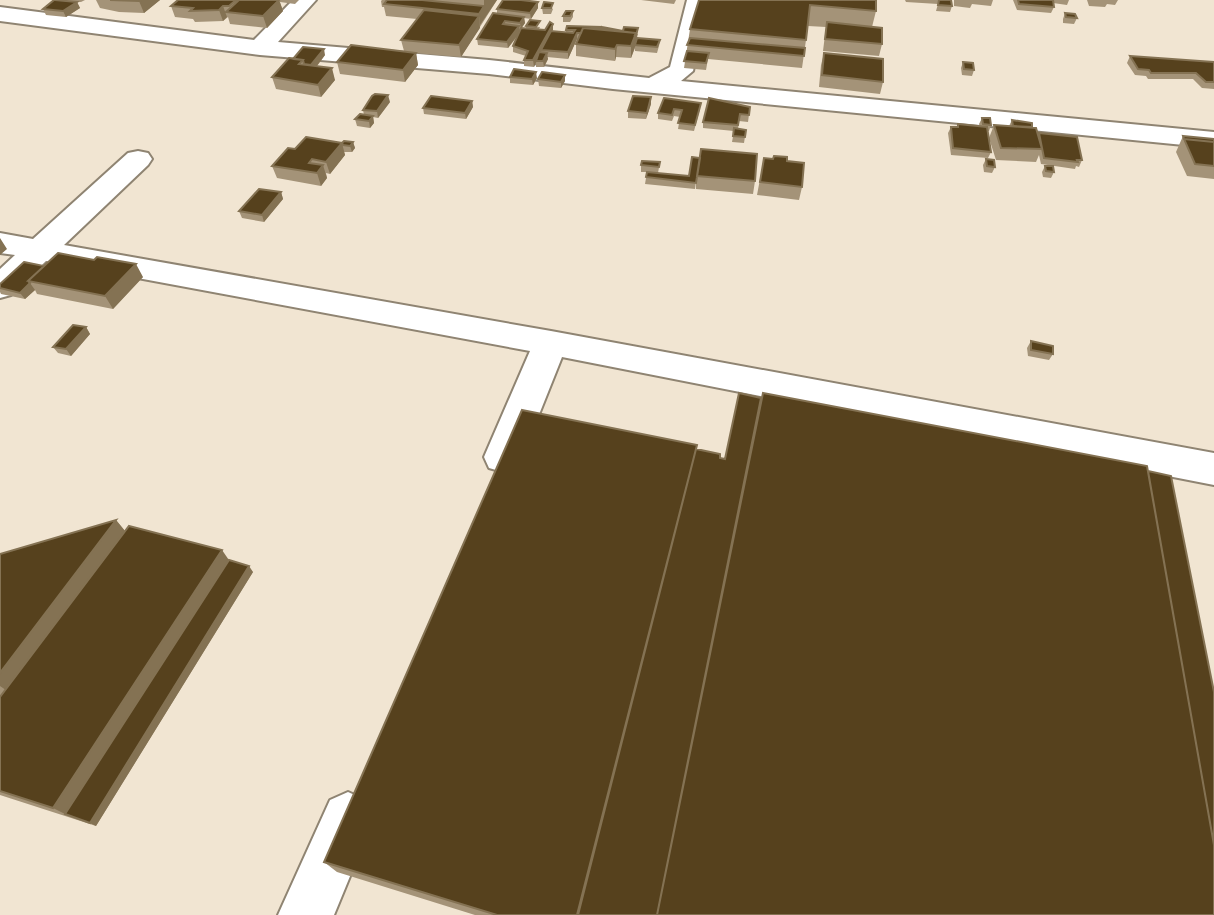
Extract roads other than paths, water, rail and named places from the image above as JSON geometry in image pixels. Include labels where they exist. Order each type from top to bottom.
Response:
[{"type":"street","points":[[260,48],[305,0]]},
{"type":"street","points":[[654,85],[681,71],[698,0]]},
{"type":"street","points":[[0,14],[260,48],[1214,140]]},
{"type":"street","points":[[0,287],[138,159]]},
{"type":"street","points":[[0,243],[551,343],[1214,469]]},
{"type":"street","points":[[486,496],[551,343]]},
{"type":"street","points":[[306,915],[366,775]]}]
